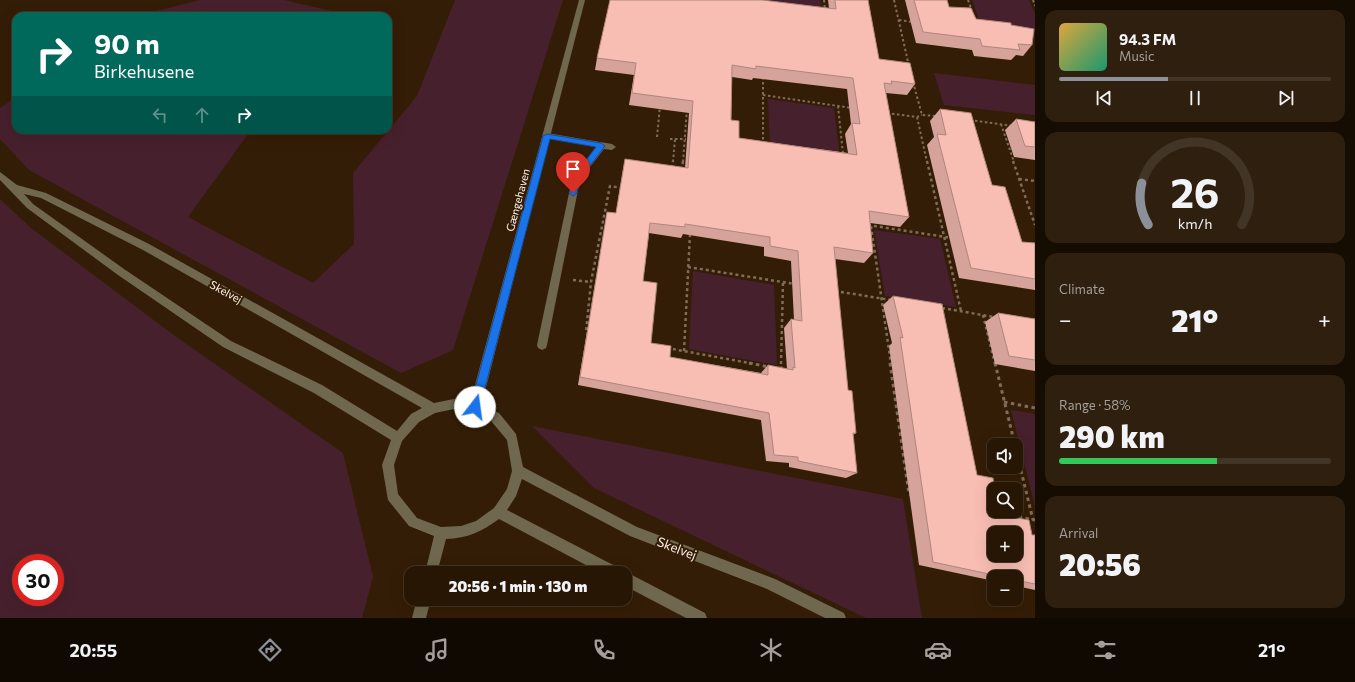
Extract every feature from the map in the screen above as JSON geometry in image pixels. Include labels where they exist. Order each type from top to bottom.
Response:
[{"type":"street","name":"Gængehaven","points":[[475,407],[582,0]]},
{"type":"street","points":[[547,136],[612,147]]},
{"type":"street","points":[[542,345],[576,178],[601,146]]},
{"type":"street","name":"Skelvej","points":[[0,175],[30,206],[121,272],[227,344],[318,389],[398,438]]},
{"type":"street","name":"Skelvej","points":[[14,188],[43,195],[146,248],[433,408]]},
{"type":"street","points":[[454,404],[475,407],[495,417],[512,438],[518,471],[512,492],[498,512],[479,526],[461,532],[441,533],[413,522],[392,496],[388,465],[398,438],[415,418],[433,408],[454,404]]},
{"type":"street","name":"Skelvej","points":[[518,471],[634,532],[770,584],[839,618]]},
{"type":"street","points":[[498,512],[601,566]]},
{"type":"street","points":[[433,566],[441,533]]},
{"type":"street","points":[[632,583],[700,618]]},
{"type":"street","points":[[419,618],[422,606]]},
{"type":"path","points":[[824,0],[826,16]]},
{"type":"path","points":[[894,0],[910,69]]},
{"type":"path","points":[[968,0],[972,12]]},
{"type":"path","points":[[1033,0],[1035,6]]},
{"type":"path","points":[[899,20],[913,22]]},
{"type":"path","points":[[763,73],[763,151]]},
{"type":"path","points":[[912,77],[922,114]]},
{"type":"path","points":[[763,95],[852,108]]},
{"type":"path","points":[[657,137],[661,99]]},
{"type":"path","points":[[682,176],[687,102]]},
{"type":"path","points":[[838,106],[843,155]]},
{"type":"path","points":[[881,112],[917,117],[922,114],[938,116]]},
{"type":"path","points":[[917,117],[961,312]]},
{"type":"path","points":[[969,120],[1015,126]]},
{"type":"path","points":[[1001,124],[1035,225]]},
{"type":"path","points":[[670,139],[692,140]]},
{"type":"path","points":[[671,175],[675,139]]},
{"type":"path","points":[[1019,179],[1035,181]]},
{"type":"path","points":[[594,334],[586,332],[591,282],[610,186],[625,189]]},
{"type":"path","points":[[864,225],[959,240]]},
{"type":"path","points":[[872,226],[909,494],[916,496]]},
{"type":"path","points":[[684,351],[690,230]]},
{"type":"path","points":[[688,267],[798,285]]},
{"type":"path","points":[[782,377],[783,282]]},
{"type":"path","points":[[829,290],[896,301]]},
{"type":"path","points":[[939,308],[998,318]]},
{"type":"path","points":[[983,315],[1013,438]]},
{"type":"path","points":[[662,347],[782,370]]},
{"type":"path","points":[[1004,402],[1035,408]]},
{"type":"path","points":[[1022,474],[1034,520],[1023,518]]},
{"type":"shaded area","points":[[200,0],[284,0],[336,12],[152,12]]},
{"type":"shaded area","points":[[455,0],[563,0],[453,350],[401,373],[29,170],[0,139],[0,108],[12,100],[12,134],[248,134],[188,217],[313,283],[354,244],[353,173],[385,134],[392,134],[392,126],[417,96]]},
{"type":"shaded area","points":[[764,0],[820,0],[822,14],[764,8]]},
{"type":"shaded area","points":[[972,0],[1029,0],[1035,14],[1035,34],[982,28]]},
{"type":"shaded area","points":[[934,73],[1035,85],[1035,115],[944,105]]},
{"type":"shaded area","points":[[768,99],[834,108],[840,158],[770,148]]},
{"type":"shaded area","points":[[0,199],[31,228],[175,336],[343,453],[373,577],[362,618],[0,618]]},
{"type":"shaded area","points":[[874,230],[940,239],[956,307],[885,296]]},
{"type":"shaded area","points":[[693,271],[774,285],[777,365],[689,349]]},
{"type":"shaded area","points":[[1011,410],[1035,414],[1035,507],[1023,458],[1023,438],[1018,438]]},
{"type":"shaded area","points":[[532,426],[903,499],[922,618],[866,618],[594,488]]},
{"type":"building","points":[[610,0],[762,0],[836,9],[835,0],[868,0],[879,59],[910,63],[915,84],[891,81],[892,84],[884,83],[909,217],[869,211],[873,253],[834,247],[848,390],[852,391],[856,433],[853,433],[857,473],[798,461],[798,457],[774,455],[769,413],[580,377],[607,212],[616,213],[625,159],[688,168],[693,101],[632,93],[636,63],[597,58]],"holes":[[[732,65],[756,69],[756,66],[853,78],[860,124],[852,123],[857,155],[739,138],[739,121],[731,120]],[[650,223],[685,227],[685,224],[770,237],[770,246],[798,251],[802,321],[791,319],[795,368],[793,367],[793,370],[768,365],[768,375],[670,357],[671,346],[651,343],[657,283],[643,281]]]},
{"type":"building","points":[[914,0],[947,0],[949,7],[971,8],[976,19],[1011,23],[1011,25],[1034,29],[1032,45],[1018,44],[1020,50],[982,46],[980,39],[923,32]]},
{"type":"building","points":[[940,109],[971,113],[992,185],[1005,187],[1022,242],[1035,243],[1035,279],[971,268],[937,134],[946,135]]},
{"type":"building","points":[[1016,119],[1035,122],[1035,147],[1025,146]]},
{"type":"building","points":[[893,296],[942,304],[977,475],[993,478],[994,482],[987,482],[987,518],[1018,518],[1029,520],[1032,535],[1035,535],[1035,584],[1023,581],[1023,570],[987,570],[987,574],[933,562],[900,337],[903,338]]},
{"type":"building","points":[[998,313],[1035,319],[1035,360],[1009,356]]},
{"type":"route","points":[[475,407],[547,136],[601,146],[576,178],[573,193]]}]
